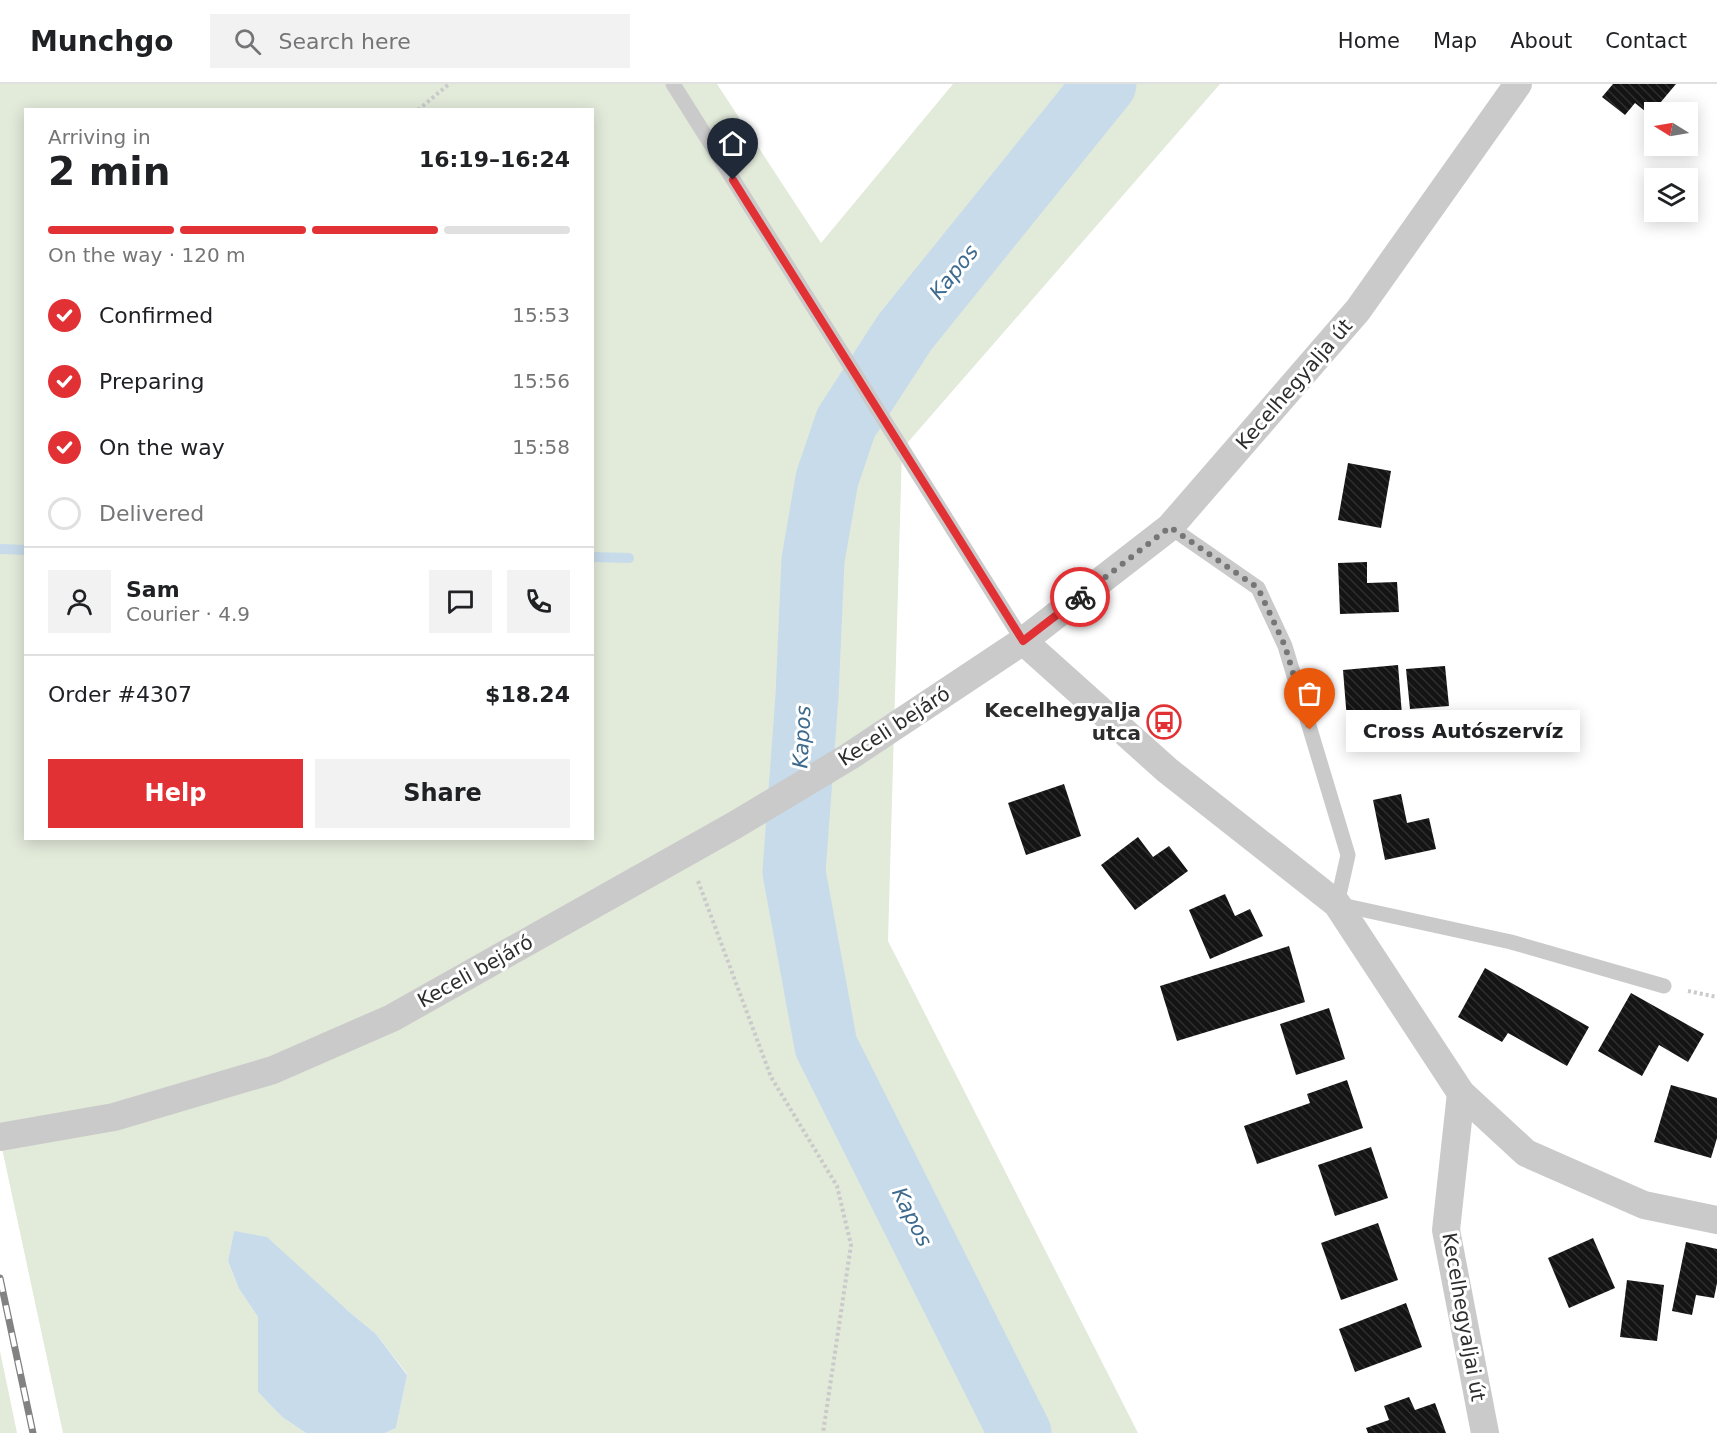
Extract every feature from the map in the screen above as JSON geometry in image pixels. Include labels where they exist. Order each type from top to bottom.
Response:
[{"type":"street","name":"Kecelhegyalja út","points":[[1023,641],[1170,527],[1358,310],[1518,84]]},
{"type":"street","name":"Keceli bejáró","points":[[0,1137],[114,1117],[273,1070],[392,1018],[735,825],[850,756],[1023,641]]},
{"type":"street","points":[[1023,641],[1167,770],[1337,903],[1461,1093],[1526,1154],[1644,1204],[1717,1220]]},
{"type":"street","name":"Kecelhegyaljai út","points":[[1461,1093],[1446,1230],[1485,1433]]},
{"type":"lane","points":[[673,84],[1023,641]]},
{"type":"lane","points":[[1170,527],[1258,588],[1285,646],[1348,855],[1337,903],[1511,942],[1664,986]]},
{"type":"path","points":[[420,108],[449,84]]},
{"type":"path","points":[[687,851],[771,1077],[837,1186],[851,1245],[823,1433]]},
{"type":"green space","points":[[0,84],[717,84],[821,243],[953,84],[1220,84],[902,449],[888,941],[1138,1433],[385,1433],[396,1428],[407,1374],[376,1334],[347,1310],[234,1231],[228,1261],[239,1289],[258,1317],[258,1392],[282,1417],[306,1433],[63,1433],[0,1139]]},
{"type":"green space","points":[[0,1351],[17,1433],[0,1433]]},
{"type":"water","points":[[234,1231],[267,1237],[376,1334],[407,1375],[396,1428],[385,1433],[306,1433],[282,1417],[258,1392],[258,1317],[239,1289],[228,1261]]},
{"type":"building","points":[[1613,84],[1676,84],[1661,102],[1644,102],[1644,110],[1635,103],[1625,115],[1602,97]]},
{"type":"building","points":[[1348,463],[1391,471],[1381,528],[1338,520]]},
{"type":"building","points":[[1367,562],[1367,583],[1397,582],[1399,612],[1340,614],[1338,563]]},
{"type":"building","points":[[1398,665],[1402,715],[1347,720],[1343,670]]},
{"type":"building","points":[[1445,666],[1449,706],[1410,709],[1406,669]]},
{"type":"building","points":[[1064,784],[1081,836],[1026,855],[1008,803]]},
{"type":"building","points":[[1401,794],[1407,823],[1429,818],[1436,849],[1385,860],[1373,800]]},
{"type":"building","points":[[1138,837],[1153,857],[1169,846],[1188,871],[1135,910],[1101,865]]},
{"type":"building","points":[[1225,894],[1235,916],[1250,909],[1263,936],[1210,959],[1189,910]]},
{"type":"building","points":[[1289,946],[1305,1002],[1177,1041],[1160,986]]},
{"type":"building","points":[[1485,968],[1589,1027],[1567,1066],[1508,1033],[1502,1042],[1458,1017]]},
{"type":"building","points":[[1631,993],[1704,1034],[1688,1062],[1659,1045],[1642,1076],[1598,1051]]},
{"type":"building","points":[[1329,1008],[1345,1059],[1296,1075],[1280,1024]]},
{"type":"building","points":[[1347,1080],[1363,1128],[1257,1164],[1244,1126],[1310,1103],[1307,1094]]},
{"type":"building","points":[[1671,1085],[1717,1098],[1717,1138],[1711,1158],[1654,1142]]},
{"type":"building","points":[[1371,1147],[1388,1198],[1335,1216],[1318,1165]]},
{"type":"building","points":[[1378,1223],[1398,1280],[1341,1300],[1321,1243]]},
{"type":"building","points":[[1593,1238],[1615,1288],[1569,1308],[1548,1258]]},
{"type":"building","points":[[1686,1242],[1717,1249],[1717,1283],[1714,1298],[1696,1295],[1692,1315],[1672,1311]]},
{"type":"building","points":[[1627,1280],[1664,1285],[1657,1341],[1620,1337]]},
{"type":"building","points":[[1406,1303],[1422,1347],[1355,1372],[1339,1329]]},
{"type":"building","points":[[1409,1397],[1415,1410],[1435,1403],[1446,1433],[1368,1433],[1366,1428],[1389,1420],[1384,1406]]},
{"type":"waterway","name":"Kapos","points":[[1020,1433],[826,1046],[794,872],[807,696],[813,560],[827,479],[846,423],[905,332],[1105,84]]},
{"type":"waterway","points":[[0,549],[24,550]]},
{"type":"waterway","points":[[594,557],[629,558]]},
{"type":"waterway","points":[[793,560],[813,560]]},
{"type":"railway","points":[[0,1278],[33,1433]]},
{"type":"way so far","points":[[1080,597],[1170,527],[1258,588],[1285,646],[1310,730]]},
{"type":"place","name":"Kecelhegyalja utca","points":[[1164,722]]},
{"type":"place","name":"Cross Autószervíz","points":[[1310,730]]},
{"type":"route","points":[[733,180],[841,353],[895,434],[1023,641],[1080,597]]}]
